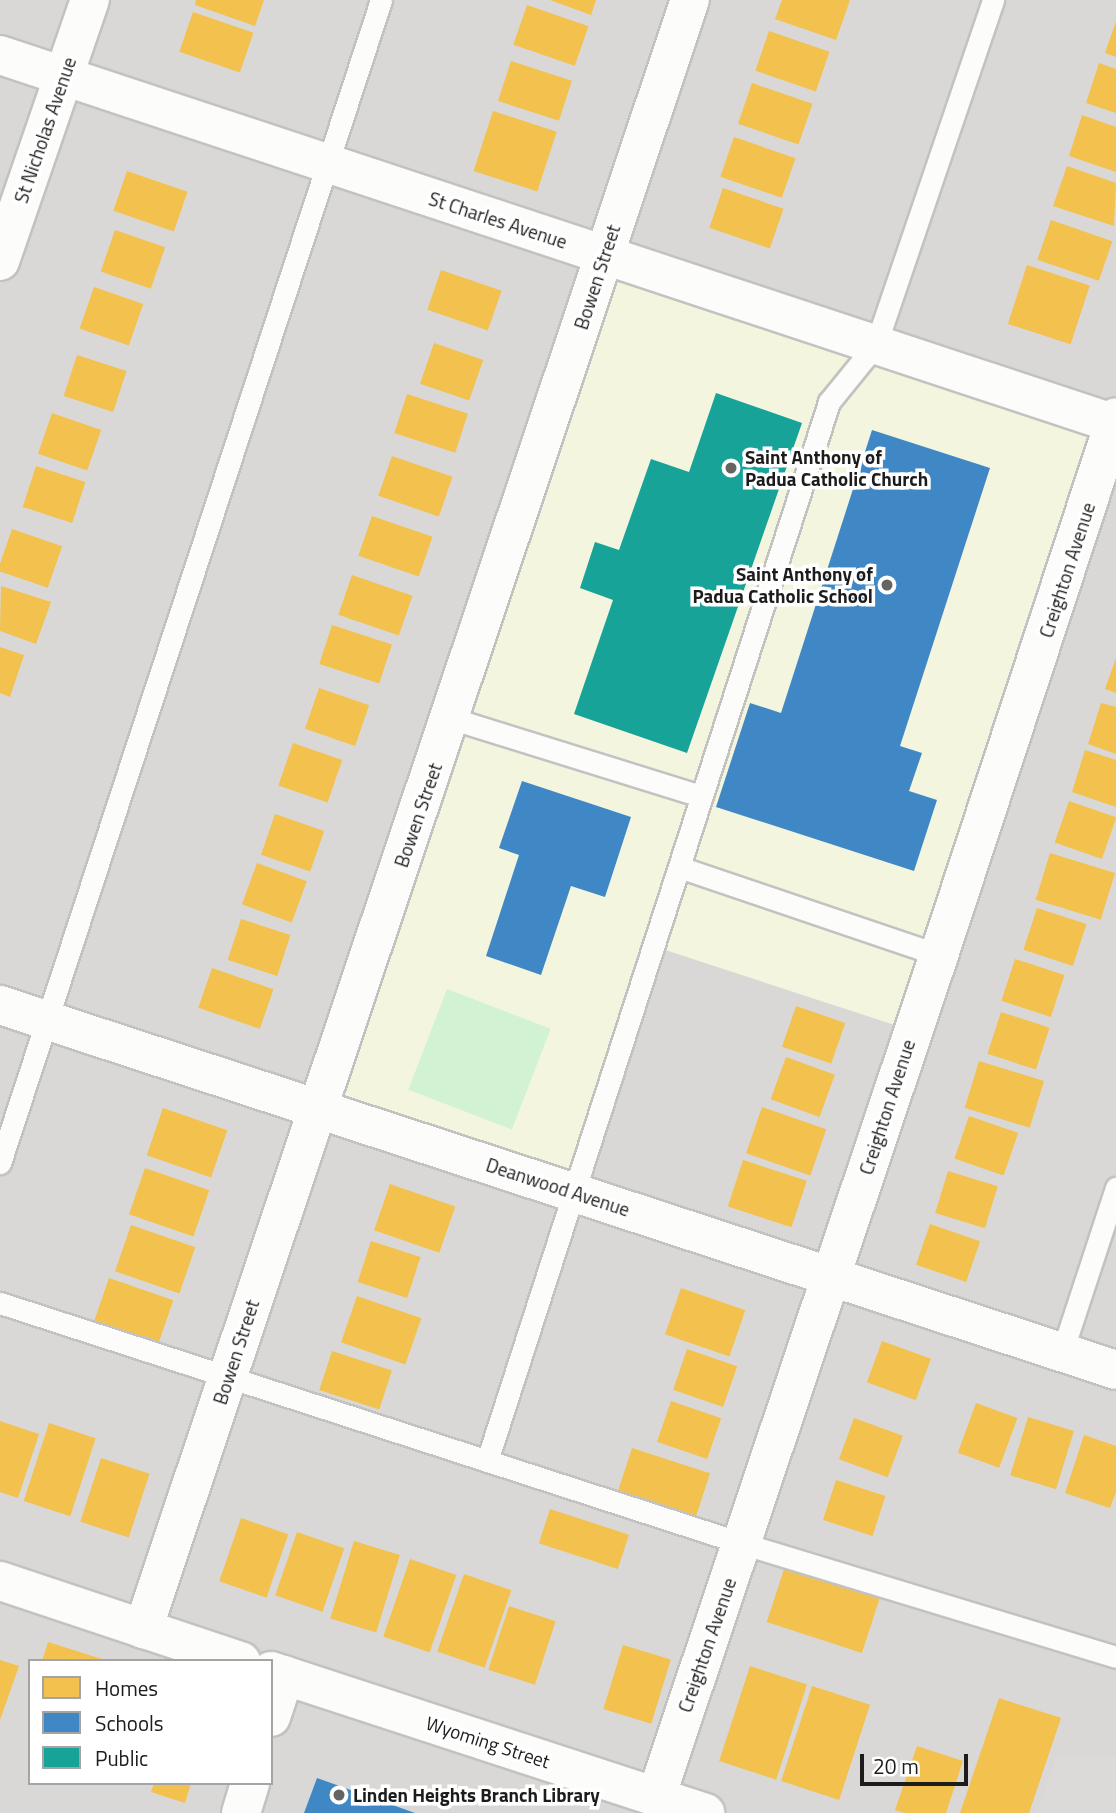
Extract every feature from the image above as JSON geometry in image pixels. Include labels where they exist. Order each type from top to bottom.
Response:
[{"type":"street","name":"St Nicholas Avenue","points":[[0,261],[90,0]]},
{"type":"street","name":"Bowen Street","points":[[143,1629],[690,0]]},
{"type":"street","name":"St Charles Avenue","points":[[0,55],[64,79],[1115,422]]},
{"type":"street","name":"Creighton Avenue","points":[[656,1797],[1115,422]]},
{"type":"street","name":"Deanwood Avenue","points":[[0,1004],[1116,1370]]},
{"type":"street","points":[[0,1581],[235,1659]]},
{"type":"street","points":[[273,1704],[278,1673]]},
{"type":"street","name":"Wyoming Street","points":[[278,1673],[705,1813]]},
{"type":"street","points":[[241,1813],[249,1785]]},
{"type":"lane","points":[[0,1163],[381,0]]},
{"type":"lane","points":[[487,1461],[829,402],[876,344],[993,0]]},
{"type":"lane","points":[[450,718],[701,796]]},
{"type":"lane","points":[[679,867],[939,955]]},
{"type":"lane","points":[[1062,1352],[1116,1188]]},
{"type":"lane","points":[[0,1303],[741,1543],[1116,1657]]},
{"type":"shaded area","points":[[0,0],[1116,0],[1116,1813],[0,1813]]},
{"type":"shaded area","points":[[604,254],[1114,424],[913,1031],[653,946],[572,1192],[317,1107]]},
{"type":"shaded area","points":[[1058,1753],[1107,1758],[1116,1756],[1116,1813],[1037,1813]]},
{"type":"green space","points":[[447,989],[551,1029],[512,1130],[408,1090]]},
{"type":"building: Homes","points":[[196,0],[264,0],[255,26],[195,5]]},
{"type":"building: Homes","points":[[550,0],[596,0],[591,15]]},
{"type":"building: Homes","points":[[782,0],[850,0],[836,40],[775,19]]},
{"type":"building: Homes","points":[[527,5],[588,26],[575,66],[513,45]]},
{"type":"building: Homes","points":[[193,12],[254,33],[240,73],[179,52]]},
{"type":"building: Homes","points":[[1116,21],[1116,57],[1105,53]]},
{"type":"building: Homes","points":[[769,31],[830,52],[816,92],[755,71]]},
{"type":"building: Homes","points":[[511,61],[572,81],[559,121],[498,101]]},
{"type":"building: Homes","points":[[1099,63],[1116,69],[1116,113],[1086,103]]},
{"type":"building: Homes","points":[[752,83],[813,104],[799,144],[738,124]]},
{"type":"building: Homes","points":[[493,111],[557,132],[537,192],[474,171]]},
{"type":"building: Homes","points":[[1082,115],[1116,127],[1116,172],[1069,156]]},
{"type":"building: Homes","points":[[734,137],[795,158],[782,198],[720,177]]},
{"type":"building: Homes","points":[[1067,166],[1116,183],[1114,226],[1053,206]]},
{"type":"building: Homes","points":[[127,171],[188,192],[174,232],[113,211]]},
{"type":"building: Homes","points":[[723,188],[784,209],[770,249],[709,228]]},
{"type":"building: Homes","points":[[1051,220],[1112,241],[1099,281],[1037,260]]},
{"type":"building: Homes","points":[[115,230],[165,247],[151,289],[101,272]]},
{"type":"building: Homes","points":[[1027,265],[1090,285],[1071,344],[1008,324]]},
{"type":"building: Homes","points":[[441,270],[502,291],[488,331],[427,310]]},
{"type":"building: Homes","points":[[94,287],[143,304],[129,346],[80,329]]},
{"type":"building: Homes","points":[[434,343],[483,360],[469,401],[420,384]]},
{"type":"building: Homes","points":[[77,355],[126,371],[113,412],[64,396]]},
{"type":"building: Homes","points":[[407,394],[468,414],[455,453],[394,433]]},
{"type":"building: Homes","points":[[52,413],[101,430],[87,471],[38,454]]},
{"type":"building: Homes","points":[[392,456],[453,477],[439,517],[378,496]]},
{"type":"building: Homes","points":[[36,466],[85,482],[72,523],[23,507]]},
{"type":"building: Homes","points":[[372,516],[433,537],[419,577],[358,556]]},
{"type":"building: Homes","points":[[12,529],[62,546],[48,588],[0,571]]},
{"type":"building: Homes","points":[[352,575],[413,596],[399,636],[338,615]]},
{"type":"building: Homes","points":[[1,586],[51,602],[36,644],[0,631]]},
{"type":"building: Homes","points":[[332,625],[392,644],[379,683],[319,664]]},
{"type":"building: Homes","points":[[0,647],[24,655],[10,697],[0,693]]},
{"type":"building: Homes","points":[[1116,658],[1116,693],[1105,689]]},
{"type":"building: Homes","points":[[319,688],[369,705],[355,746],[305,729]]},
{"type":"building: Homes","points":[[1101,703],[1116,707],[1116,754],[1088,744]]},
{"type":"building: Homes","points":[[293,743],[342,760],[328,802],[278,786]]},
{"type":"building: Homes","points":[[1085,750],[1116,760],[1116,807],[1072,792]]},
{"type":"building: Homes","points":[[1069,801],[1116,817],[1102,859],[1055,843]]},
{"type":"building: Homes","points":[[275,814],[324,831],[310,872],[261,855]]},
{"type":"building: Homes","points":[[1050,853],[1115,873],[1101,920],[1036,900]]},
{"type":"building: Homes","points":[[257,863],[307,881],[292,922],[242,904]]},
{"type":"building: Homes","points":[[1037,908],[1086,924],[1073,966],[1023,950]]},
{"type":"building: Homes","points":[[241,919],[290,935],[277,976],[228,960]]},
{"type":"building: Homes","points":[[1015,959],[1064,975],[1051,1017],[1001,1001]]},
{"type":"building: Homes","points":[[212,968],[273,989],[260,1029],[198,1008]]},
{"type":"building: Homes","points":[[796,1006],[845,1023],[831,1064],[782,1047]]},
{"type":"building: Homes","points":[[1001,1012],[1050,1028],[1036,1070],[987,1054]]},
{"type":"building: Homes","points":[[786,1057],[835,1075],[819,1117],[771,1099]]},
{"type":"building: Homes","points":[[979,1061],[1044,1081],[1030,1128],[965,1108]]},
{"type":"building: Homes","points":[[762,1107],[826,1129],[810,1175],[746,1153]]},
{"type":"building: Homes","points":[[163,1108],[227,1130],[211,1177],[147,1155]]},
{"type":"building: Homes","points":[[969,1116],[1018,1133],[1004,1175],[954,1159]]},
{"type":"building: Homes","points":[[743,1160],[807,1181],[792,1227],[728,1207]]},
{"type":"building: Homes","points":[[145,1168],[209,1190],[193,1236],[129,1214]]},
{"type":"building: Homes","points":[[948,1171],[998,1186],[985,1228],[935,1213]]},
{"type":"building: Homes","points":[[390,1184],[455,1206],[439,1253],[374,1230]]},
{"type":"building: Homes","points":[[930,1224],[980,1241],[966,1282],[916,1265]]},
{"type":"building: Homes","points":[[131,1225],[195,1247],[179,1293],[115,1271]]},
{"type":"building: Homes","points":[[371,1241],[420,1257],[407,1298],[358,1282]]},
{"type":"building: Homes","points":[[109,1278],[173,1300],[157,1347],[93,1325]]},
{"type":"building: Homes","points":[[681,1288],[745,1310],[729,1356],[665,1334]]},
{"type":"building: Homes","points":[[357,1296],[421,1318],[405,1364],[341,1342]]},
{"type":"building: Homes","points":[[882,1341],[931,1359],[916,1400],[867,1382]]},
{"type":"building: Homes","points":[[687,1349],[737,1366],[723,1407],[673,1390]]},
{"type":"building: Homes","points":[[332,1351],[392,1370],[379,1409],[319,1390]]},
{"type":"building: Homes","points":[[671,1401],[721,1418],[707,1459],[657,1442]]},
{"type":"building: Homes","points":[[976,1403],[1017,1418],[999,1468],[958,1453]]},
{"type":"building: Homes","points":[[1028,1417],[1074,1431],[1056,1489],[1010,1475]]},
{"type":"building: Homes","points":[[854,1418],[903,1436],[888,1477],[839,1459]]},
{"type":"building: Homes","points":[[0,1421],[39,1434],[18,1498],[0,1492]]},
{"type":"building: Homes","points":[[49,1423],[96,1438],[70,1516],[24,1501]]},
{"type":"building: Homes","points":[[1084,1435],[1116,1446],[1116,1492],[1110,1508],[1065,1493]]},
{"type":"building: Homes","points":[[632,1448],[710,1473],[695,1519],[617,1494]]},
{"type":"building: Homes","points":[[101,1458],[150,1474],[129,1537],[80,1522]]},
{"type":"building: Homes","points":[[836,1480],[885,1496],[872,1536],[823,1520]]},
{"type":"building: Homes","points":[[550,1509],[629,1535],[618,1569],[539,1543]]},
{"type":"building: Homes","points":[[241,1518],[288,1534],[266,1598],[219,1581]]},
{"type":"building: Homes","points":[[297,1532],[344,1548],[322,1612],[275,1595]]},
{"type":"building: Homes","points":[[354,1541],[400,1555],[376,1632],[330,1618]]},
{"type":"building: Homes","points":[[410,1559],[456,1575],[430,1652],[383,1637]]},
{"type":"building: Homes","points":[[785,1566],[880,1597],[862,1653],[767,1622]]},
{"type":"building: Homes","points":[[464,1574],[511,1590],[485,1668],[437,1652]]},
{"type":"building: Homes","points":[[509,1606],[556,1621],[535,1685],[488,1670]]},
{"type":"building: Homes","points":[[48,1642],[102,1659],[43,1659]]},
{"type":"building: Homes","points":[[623,1645],[671,1660],[651,1724],[603,1709]]},
{"type":"building: Homes","points":[[0,1660],[19,1666],[0,1720]]},
{"type":"building: Homes","points":[[750,1666],[807,1685],[776,1780],[719,1761]]},
{"type":"building: Homes","points":[[812,1686],[870,1705],[839,1800],[781,1781]]},
{"type":"building: Homes","points":[[999,1698],[1061,1718],[1029,1813],[960,1813]]},
{"type":"building: Homes","points":[[917,1746],[963,1761],[946,1813],[905,1813],[895,1810]]},
{"type":"building: Homes","points":[[153,1785],[190,1785],[185,1803],[151,1792]]},
{"type":"building: Schools","name":"Saint Anthony of Padua Catholic School","points":[[872,430],[990,468],[900,746],[922,753],[909,791],[937,800],[914,871],[716,807],[750,703],[781,713]]},
{"type":"building: Schools","points":[[522,781],[631,817],[605,897],[571,886],[541,975],[486,956],[519,855],[499,848]]},
{"type":"building: Schools","name":"Linden Heights Branch Library","points":[[317,1778],[415,1813],[304,1813]]},
{"type":"building: Public","points":[[716,393],[802,423],[687,753],[574,714],[613,600],[580,588],[595,542],[619,550],[651,459],[689,472]]},
{"type":"place","name":"Saint Anthony of Padua Catholic Church","points":[[731,468]]},
{"type":"place","name":"Saint Anthony of Padua Catholic School","points":[[887,585]]},
{"type":"place","name":"Linden Heights Branch Library","points":[[339,1795]]}]
